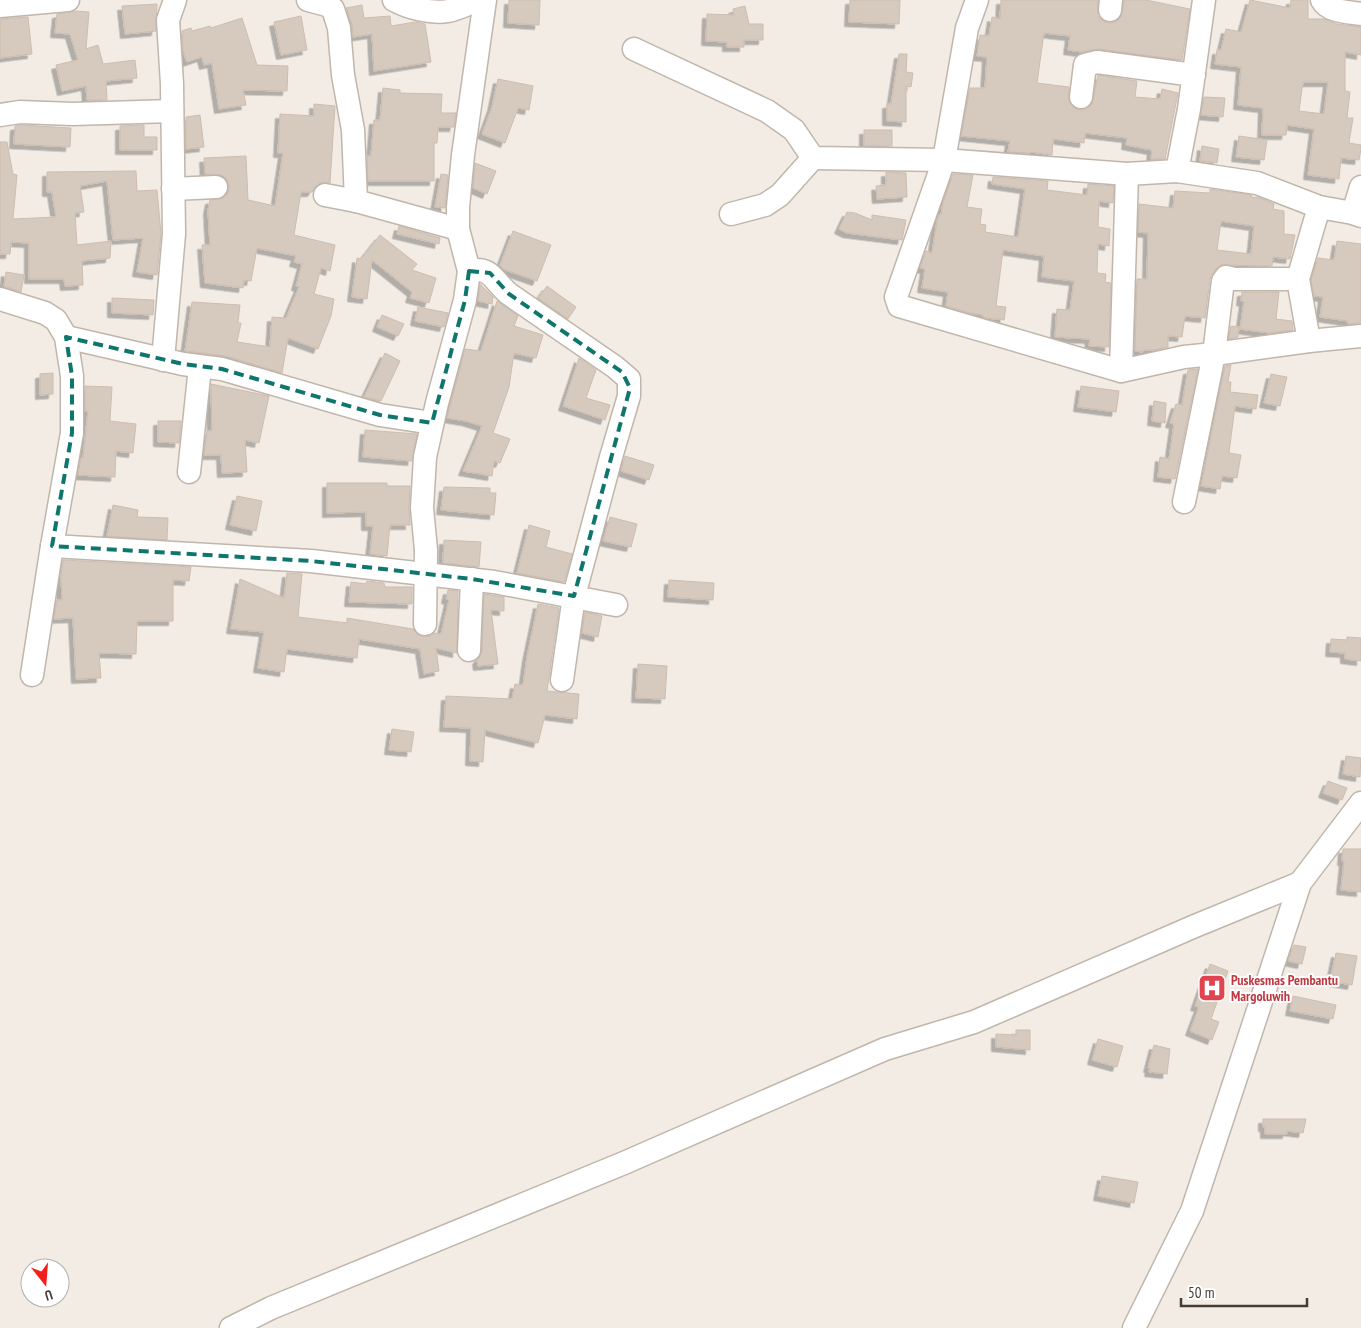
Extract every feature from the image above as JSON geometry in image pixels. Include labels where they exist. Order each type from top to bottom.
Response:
[{"type":"street","points":[[0,6],[68,0]]},
{"type":"street","points":[[163,360],[174,234],[172,84],[168,20],[175,0]]},
{"type":"street","points":[[308,0],[327,5],[333,9],[339,28],[343,75],[353,130],[356,201]]},
{"type":"street","points":[[394,0],[402,4],[432,11],[446,11],[477,0]]},
{"type":"street","points":[[425,624],[426,573],[422,518],[424,457],[465,300],[468,271],[458,229],[458,207],[484,0]]},
{"type":"street","points":[[977,0],[967,28],[944,160],[896,297],[899,306],[1121,371],[1184,357],[1361,336]]},
{"type":"street","points":[[1177,171],[1194,75],[1204,0]]},
{"type":"street","points":[[1322,0],[1323,4],[1328,7],[1361,14]]},
{"type":"street","points":[[634,49],[767,111],[794,130],[813,158]]},
{"type":"street","points":[[1081,97],[1085,65],[1091,63],[1097,62],[1194,75]]},
{"type":"street","points":[[0,115],[20,112],[73,114],[172,111]]},
{"type":"street","points":[[731,214],[765,205],[780,195],[813,158],[944,160],[1128,174],[1177,171],[1256,183],[1318,208],[1357,215],[1361,187]]},
{"type":"street","points":[[1121,371],[1128,174]]},
{"type":"street","points":[[173,189],[216,188]]},
{"type":"street","points":[[325,195],[356,201],[458,229]]},
{"type":"street","points":[[1309,341],[1298,279],[1318,208]]},
{"type":"street","points":[[468,271],[478,269],[490,273],[499,286],[509,294],[615,367],[629,379],[630,396],[611,457],[574,596],[562,680]]},
{"type":"street","points":[[1184,502],[1214,354],[1223,281],[1226,277],[1234,279],[1298,279]]},
{"type":"street","points":[[0,299],[45,313],[56,320],[66,337],[72,376],[72,433],[32,675]]},
{"type":"street","points":[[66,337],[163,360],[222,369],[380,415],[432,424]]},
{"type":"street","points":[[189,472],[200,366]]},
{"type":"street","points":[[52,546],[311,561],[426,573],[574,596],[616,605]]},
{"type":"street","points":[[469,650],[472,579]]},
{"type":"street","points":[[1134,1328],[1192,1211],[1300,883],[1361,803]]},
{"type":"street","points":[[231,1328],[271,1308],[624,1163],[885,1049],[974,1022],[1194,926],[1300,883]]},
{"type":"highlighted area","points":[[469,271],[490,273],[509,294],[622,372],[630,388],[574,596],[472,579],[311,561],[52,546],[72,433],[72,376],[66,337],[183,364],[222,369],[380,415],[432,423],[465,300]]},
{"type":"building","points":[[509,0],[540,0],[539,25],[508,23]]},
{"type":"building","points":[[850,0],[900,0],[899,24],[849,22]]},
{"type":"building","points":[[1001,0],[1098,0],[1098,16],[1103,21],[1109,23],[1116,22],[1121,17],[1124,0],[1146,0],[1190,9],[1182,60],[1099,49],[1082,52],[1068,50],[1070,36],[1044,33],[1037,83],[1069,87],[1069,102],[1074,108],[1086,109],[1092,104],[1098,75],[1137,81],[1135,97],[1160,99],[1162,89],[1178,93],[1165,159],[1151,159],[1152,150],[1126,145],[1127,138],[1085,133],[1084,143],[1053,139],[1052,155],[1031,152],[1008,152],[1010,141],[961,136],[970,88],[985,88],[987,57],[977,56],[980,35],[989,36],[992,17],[1000,19]]},
{"type":"building","points":[[1250,0],[1290,8],[1291,0],[1308,0],[1308,19],[1324,19],[1337,24],[1361,27],[1361,55],[1345,52],[1345,91],[1350,92],[1347,118],[1353,118],[1349,143],[1361,145],[1361,149],[1359,160],[1341,158],[1339,179],[1308,175],[1314,129],[1287,125],[1286,135],[1262,135],[1263,108],[1238,105],[1241,67],[1215,64],[1217,50],[1221,50],[1226,29],[1241,32]],"holes":[[[1303,82],[1328,82],[1324,114],[1299,111]]]},
{"type":"building","points":[[157,4],[156,31],[125,34],[122,6]]},
{"type":"building","points":[[362,5],[364,18],[390,16],[391,26],[415,22],[425,24],[431,62],[374,71],[372,34],[353,37],[352,24],[346,8]]},
{"type":"building","points":[[745,6],[749,24],[763,24],[763,40],[744,40],[744,47],[727,47],[727,42],[706,41],[707,14],[734,15],[733,9]]},
{"type":"building","points":[[75,11],[89,12],[86,49],[98,45],[103,64],[135,60],[137,78],[106,81],[107,100],[87,100],[86,86],[62,91],[56,65],[78,60],[70,34],[55,33],[57,14]]},
{"type":"building","points":[[301,16],[307,50],[281,55],[274,22]]},
{"type":"building","points":[[28,17],[32,54],[0,58],[0,19]]},
{"type":"building","points":[[242,18],[257,65],[288,66],[287,91],[243,90],[246,105],[219,109],[212,63],[204,65],[202,57],[187,62],[183,51],[182,31],[191,28],[192,31],[210,26],[211,28]]},
{"type":"building","points":[[899,54],[907,54],[906,72],[913,73],[911,87],[906,86],[906,122],[887,121],[887,104],[891,104]]},
{"type":"building","points":[[498,79],[533,86],[529,110],[518,108],[505,143],[482,134],[492,107]]},
{"type":"building","points":[[383,88],[400,90],[400,93],[442,94],[441,113],[456,113],[454,127],[438,127],[437,143],[434,143],[434,181],[368,181],[367,156],[371,156],[374,120],[380,120]]},
{"type":"building","points":[[1204,97],[1225,98],[1223,117],[1201,115]]},
{"type":"building","points":[[314,104],[335,106],[330,183],[320,183],[312,192],[301,192],[294,235],[335,245],[330,271],[321,268],[314,294],[334,299],[331,316],[318,349],[288,338],[282,373],[226,356],[185,351],[192,302],[240,305],[238,323],[241,323],[237,342],[270,347],[272,317],[286,318],[299,287],[296,286],[302,264],[294,262],[296,256],[257,248],[251,281],[244,280],[243,288],[205,283],[202,245],[210,245],[208,210],[210,200],[223,198],[228,193],[229,187],[227,180],[222,175],[205,174],[204,158],[246,156],[248,200],[275,206],[283,153],[278,153],[280,114],[314,116]]},
{"type":"building","points":[[200,115],[204,147],[186,149],[186,117]]},
{"type":"building","points":[[144,125],[144,137],[157,137],[157,150],[120,150],[120,126]]},
{"type":"building","points":[[15,126],[71,128],[70,147],[14,144]]},
{"type":"building","points":[[864,130],[892,130],[892,146],[864,146]]},
{"type":"building","points":[[1239,136],[1267,140],[1264,160],[1236,157]]},
{"type":"building","points":[[0,142],[7,142],[13,174],[17,175],[13,219],[56,217],[52,192],[47,192],[47,172],[136,171],[137,191],[157,190],[161,234],[157,275],[137,272],[143,238],[113,240],[107,181],[80,186],[84,212],[75,213],[77,245],[111,241],[110,258],[82,261],[83,285],[65,286],[64,279],[29,279],[29,243],[11,242],[10,254],[0,254]]},
{"type":"building","points":[[1202,146],[1219,149],[1217,163],[1200,161]]},
{"type":"building","points":[[475,163],[496,171],[487,194],[473,188]]},
{"type":"building","points":[[886,172],[906,173],[907,197],[877,199],[876,186],[886,185]]},
{"type":"building","points":[[441,174],[448,175],[445,208],[435,207]]},
{"type":"building","points":[[953,174],[973,175],[967,207],[982,209],[980,224],[986,225],[985,232],[1018,237],[1025,189],[992,184],[993,177],[1048,181],[1047,190],[1087,195],[1088,184],[1114,186],[1113,203],[1099,201],[1098,227],[1110,229],[1109,246],[1098,244],[1097,273],[1106,274],[1105,282],[1111,283],[1109,347],[1089,346],[1090,339],[1055,337],[1057,309],[1070,310],[1074,281],[1042,277],[1044,256],[1003,250],[996,306],[1006,307],[1004,320],[986,318],[983,315],[946,306],[948,292],[922,288],[925,269],[920,268],[926,251],[932,253],[937,221],[939,215],[941,215]]},
{"type":"building","points":[[1210,189],[1252,195],[1251,197],[1260,198],[1274,204],[1273,209],[1284,211],[1284,234],[1295,235],[1290,259],[1273,257],[1272,266],[1221,265],[1210,279],[1205,318],[1185,316],[1182,337],[1168,336],[1168,347],[1143,350],[1143,352],[1135,351],[1137,279],[1147,279],[1148,233],[1138,232],[1139,204],[1173,208],[1175,191],[1210,193]],"holes":[[[1221,221],[1254,226],[1251,254],[1217,250]]]},
{"type":"building","points":[[847,212],[872,220],[872,215],[906,220],[902,240],[847,233],[839,229]]},
{"type":"building","points":[[399,226],[440,238],[439,244],[397,234]]},
{"type":"building","points":[[513,231],[551,245],[537,281],[503,269],[500,265]]},
{"type":"building","points":[[380,235],[417,264],[412,270],[436,278],[429,303],[410,298],[412,292],[372,260],[367,299],[352,297],[357,258],[361,259]]},
{"type":"building","points":[[1337,241],[1361,244],[1361,323],[1348,324],[1348,321],[1320,317],[1323,297],[1314,296],[1311,280],[1318,258],[1334,260]]},
{"type":"building","points":[[6,272],[24,275],[21,292],[4,286]]},
{"type":"building","points":[[480,284],[493,297],[492,304],[478,301]]},
{"type":"building","points":[[547,286],[576,307],[568,319],[538,298]]},
{"type":"building","points":[[1242,292],[1279,292],[1276,319],[1292,321],[1293,330],[1270,333],[1240,329],[1244,302],[1241,301]]},
{"type":"building","points":[[112,298],[154,300],[153,315],[112,313]]},
{"type":"building","points":[[497,301],[518,316],[514,326],[543,335],[536,358],[514,353],[509,387],[493,433],[510,439],[500,463],[494,461],[492,476],[463,471],[482,426],[447,418],[465,349],[481,351]]},
{"type":"building","points":[[418,307],[448,313],[444,327],[415,321]]},
{"type":"building","points":[[382,315],[404,324],[398,336],[377,327]]},
{"type":"building","points":[[1231,326],[1239,327],[1238,337],[1229,339]]},
{"type":"building","points":[[385,353],[400,361],[381,401],[364,397]]},
{"type":"building","points":[[579,358],[596,370],[586,398],[610,405],[605,420],[563,406]]},
{"type":"building","points":[[1231,365],[1228,382],[1231,382],[1230,392],[1258,395],[1256,409],[1235,406],[1229,453],[1241,455],[1237,478],[1222,476],[1220,489],[1201,486],[1225,366]]},
{"type":"building","points":[[1198,369],[1175,479],[1158,477],[1160,457],[1169,459],[1174,424],[1170,423],[1176,404],[1182,405],[1188,370]]},
{"type":"building","points":[[53,373],[53,394],[40,395],[40,374]]},
{"type":"building","points":[[1271,374],[1287,377],[1280,406],[1264,403]]},
{"type":"building","points":[[211,384],[269,396],[259,443],[245,440],[247,472],[222,473],[221,455],[204,455],[207,431],[212,431]]},
{"type":"building","points":[[85,386],[112,387],[110,421],[136,424],[133,453],[116,451],[115,477],[78,475],[81,458],[83,458],[88,411],[85,411]]},
{"type":"building","points":[[1081,386],[1119,391],[1116,412],[1078,407]]},
{"type":"building","points":[[1154,401],[1166,403],[1165,423],[1152,421]]},
{"type":"building","points":[[158,421],[181,421],[179,443],[158,442]]},
{"type":"building","points":[[365,430],[417,434],[412,461],[363,457]]},
{"type":"building","points":[[625,456],[654,465],[649,480],[621,471]]},
{"type":"building","points":[[327,483],[387,483],[387,486],[410,486],[410,525],[390,525],[387,556],[370,554],[373,526],[366,526],[366,512],[327,513]]},
{"type":"building","points":[[444,487],[490,488],[490,493],[496,493],[494,515],[441,510]]},
{"type":"building","points":[[237,496],[262,501],[256,531],[230,525]]},
{"type":"building","points":[[113,505],[138,510],[137,517],[168,518],[167,540],[107,536]]},
{"type":"building","points":[[610,517],[637,524],[631,547],[603,541]]},
{"type":"building","points":[[529,525],[550,531],[546,547],[572,554],[564,582],[517,573]]},
{"type":"building","points":[[444,540],[481,542],[479,567],[443,563]]},
{"type":"building","points":[[63,560],[191,567],[189,581],[173,580],[173,621],[137,621],[136,654],[99,653],[101,678],[76,679],[73,618],[54,619],[57,600],[62,600],[61,576]]},
{"type":"building","points":[[287,573],[302,574],[298,617],[347,623],[347,618],[413,629],[418,635],[424,637],[431,636],[434,633],[441,634],[449,600],[446,599],[448,590],[458,591],[457,653],[436,648],[439,671],[424,674],[420,649],[359,639],[357,658],[287,649],[284,672],[258,668],[264,632],[231,629],[240,579],[284,598]]},
{"type":"building","points":[[669,580],[714,583],[713,600],[668,597]]},
{"type":"building","points":[[367,581],[384,583],[385,587],[412,587],[412,604],[349,602],[351,582],[366,584]]},
{"type":"building","points":[[484,594],[504,597],[504,611],[491,610],[498,664],[478,666],[477,660],[482,651]]},
{"type":"building","points":[[538,604],[559,608],[547,691],[579,694],[577,719],[545,715],[538,743],[485,730],[483,762],[470,761],[471,728],[444,727],[446,696],[512,699],[515,684],[523,685]]},
{"type":"building","points":[[585,612],[602,616],[598,637],[582,633]]},
{"type":"building","points":[[1347,637],[1361,638],[1361,661],[1345,659],[1345,653],[1330,652],[1331,639],[1347,640]]},
{"type":"building","points":[[638,664],[667,666],[665,699],[636,698]]},
{"type":"building","points":[[392,729],[414,732],[411,752],[389,750]]},
{"type":"building","points":[[1346,756],[1361,758],[1360,777],[1343,774]]},
{"type":"building","points":[[1328,781],[1347,788],[1342,800],[1323,793]]},
{"type":"building","points":[[1343,849],[1361,849],[1361,892],[1341,890],[1344,861],[1342,861]]},
{"type":"building","points":[[1294,945],[1306,947],[1302,964],[1288,961]]},
{"type":"building","points":[[1336,953],[1357,956],[1352,985],[1330,981]]},
{"type":"building","points":[[1210,964],[1228,971],[1211,1019],[1219,1022],[1212,1040],[1190,1031],[1199,1007],[1195,1006]]},
{"type":"building","points":[[1293,996],[1336,1005],[1333,1019],[1290,1011]]},
{"type":"building","points":[[1016,1030],[1030,1030],[1030,1050],[996,1047],[996,1034],[1016,1035]]},
{"type":"building","points":[[1098,1039],[1123,1046],[1117,1067],[1092,1060]]},
{"type":"building","points":[[1154,1045],[1170,1049],[1167,1074],[1149,1072],[1150,1068],[1148,1068]]},
{"type":"building","points":[[1263,1119],[1306,1119],[1303,1133],[1287,1131],[1287,1134],[1265,1134]]},
{"type":"building","points":[[1102,1176],[1138,1182],[1134,1203],[1098,1196]]},
{"type":"place","name":"Puskesmas Pembantu Margoluwih","points":[[1212,988]]}]
